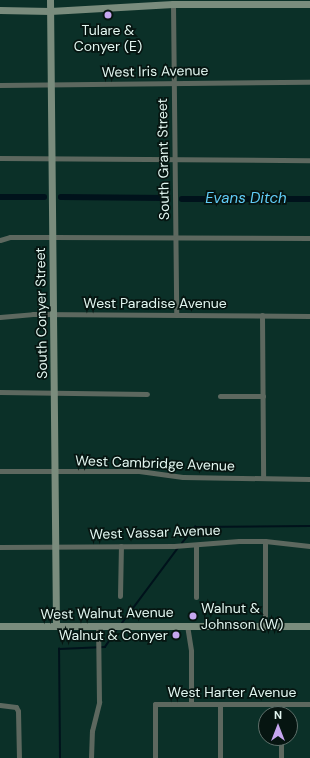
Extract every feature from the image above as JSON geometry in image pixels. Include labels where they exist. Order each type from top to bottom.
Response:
[{"type":"street","name":"South Conyer Street","points":[[50,0],[56,471],[56,626]]},
{"type":"street","points":[[0,10],[50,10],[173,4],[310,4]]},
{"type":"street","name":"South Grant Street","points":[[173,4],[176,315]]},
{"type":"street","name":"West Iris Avenue","points":[[0,85],[174,82],[310,82]]},
{"type":"street","points":[[0,158],[310,160]]},
{"type":"street","points":[[0,240],[10,237],[310,238]]},
{"type":"street","name":"West Paradise Avenue","points":[[0,318],[54,314],[310,316]]},
{"type":"street","points":[[262,316],[263,478]]},
{"type":"street","points":[[0,392],[147,394]]},
{"type":"street","points":[[220,396],[262,396]]},
{"type":"street","name":"West Cambridge Avenue","points":[[0,471],[139,471],[182,477],[310,479]]},
{"type":"street","points":[[265,541],[265,625]]},
{"type":"street","name":"West Vassar Avenue","points":[[0,547],[56,548],[196,545],[265,541],[310,546]]},
{"type":"street","points":[[196,545],[196,597]]},
{"type":"street","points":[[120,596],[121,546]]},
{"type":"street","points":[[91,758],[92,731],[100,702],[98,625]]},
{"type":"street","points":[[186,625],[191,652],[191,703]]},
{"type":"street","name":"West Walnut Avenue","points":[[0,626],[310,626]]},
{"type":"street","name":"West Harter Avenue","points":[[155,758],[155,704],[310,704]]},
{"type":"street","points":[[220,704],[220,758]]},
{"type":"street","points":[[0,705],[16,707],[19,758]]},
{"type":"street","points":[[280,746],[281,758]]},
{"type":"waterway","name":"Evans Ditch","points":[[0,197],[44,197]]},
{"type":"waterway","name":"Evans Ditch","points":[[61,197],[167,198]]},
{"type":"waterway","name":"Evans Ditch","points":[[182,199],[310,199]]},
{"type":"waterway","points":[[182,543],[195,527],[310,526]]},
{"type":"waterway","points":[[122,623],[178,548]]},
{"type":"waterway","points":[[60,758],[59,649],[105,647],[118,628]]},
{"type":"place","name":"Tulare & Conyer (E)","points":[[108,15]]},
{"type":"place","name":"Walnut & Johnson (W)","points":[[193,616]]},
{"type":"place","name":"Walnut & Conyer","points":[[176,635]]}]
